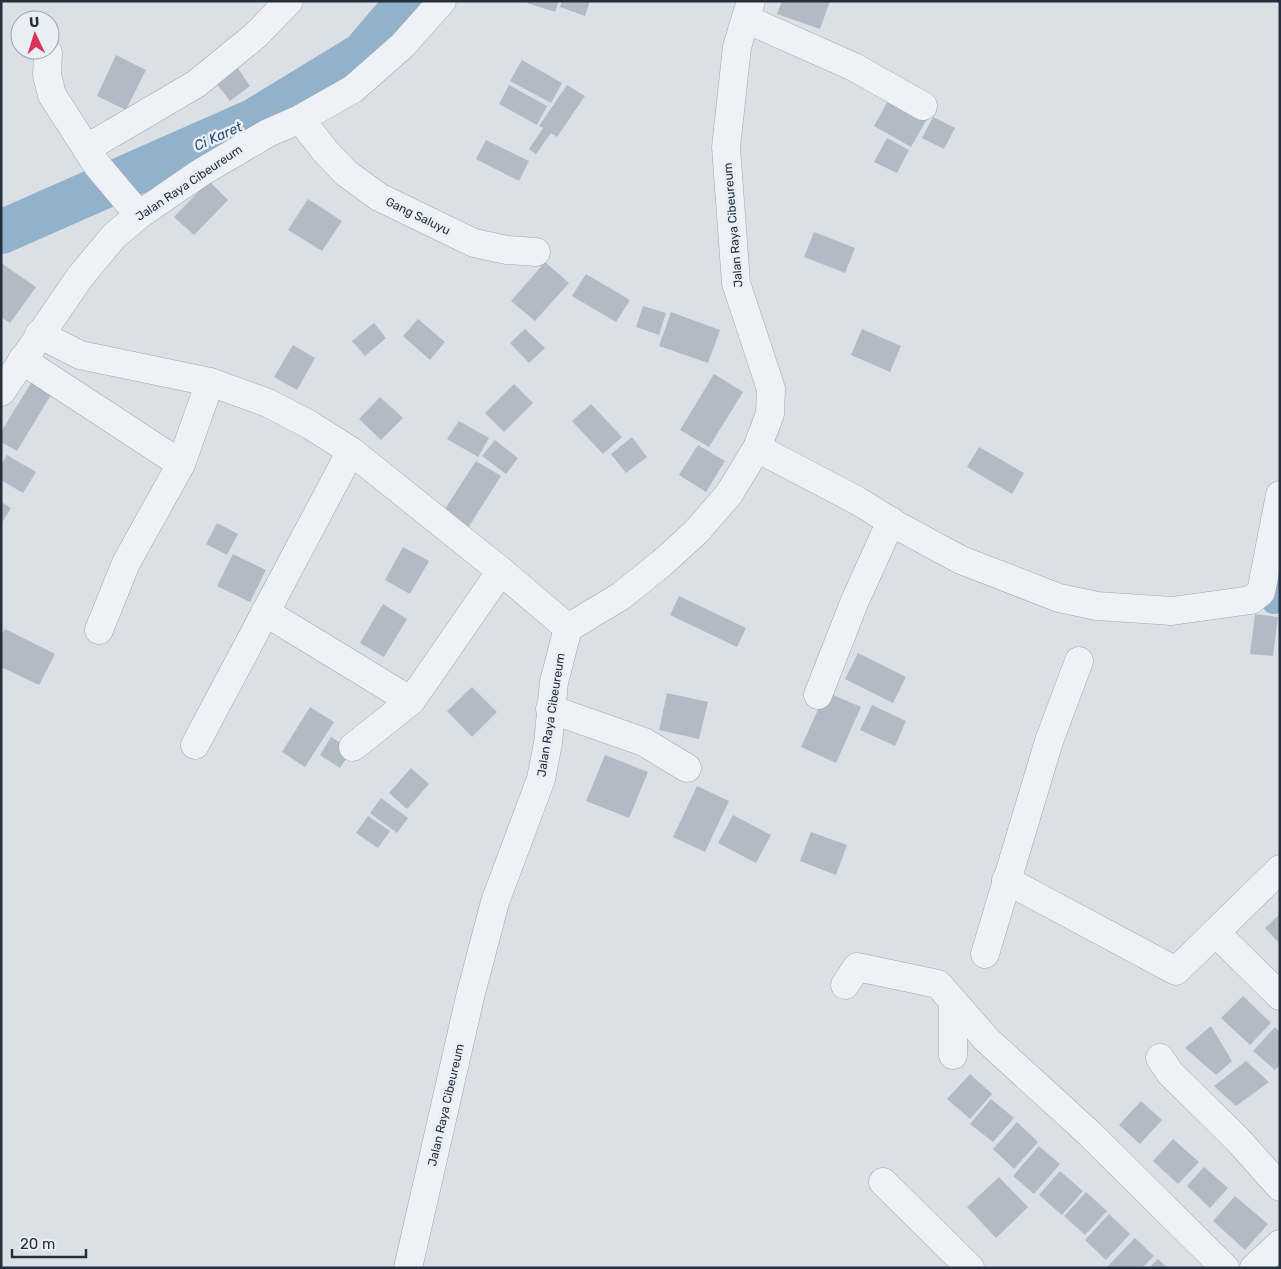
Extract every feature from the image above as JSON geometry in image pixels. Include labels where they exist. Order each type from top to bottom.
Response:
[{"type":"street","points":[[92,156],[196,84],[256,35],[289,1]]},
{"type":"street","name":"Jalan Raya Cibeureum","points":[[1,392],[39,334],[114,236],[139,215],[237,150],[300,119],[354,89],[403,45],[442,1]]},
{"type":"street","points":[[748,10],[923,106]]},
{"type":"street","name":"Jalan Raya Cibeureum","points":[[408,1268],[470,997],[495,902],[541,779],[548,743],[550,709],[558,664],[568,628],[621,596],[662,563],[696,532],[728,494],[757,448],[770,414],[771,389],[736,283],[726,147],[737,47],[748,10]]},
{"type":"street","points":[[47,60],[48,86],[92,156],[114,187],[139,215]]},
{"type":"street","name":"Gang Saluyu","points":[[300,119],[326,152],[346,173],[379,197],[474,243],[500,249],[536,252]]},
{"type":"street","points":[[39,334],[80,355],[210,382],[268,403],[310,425],[351,450],[501,571],[568,628]]},
{"type":"street","points":[[22,360],[181,464]]},
{"type":"street","points":[[99,630],[122,571],[181,464],[210,382]]},
{"type":"street","points":[[757,448],[858,501],[961,560],[1059,598],[1097,606],[1172,611],[1235,604],[1251,600],[1261,592],[1280,495]]},
{"type":"street","points":[[195,745],[351,450]]},
{"type":"street","points":[[818,695],[854,603],[891,521]]},
{"type":"street","points":[[353,746],[411,701],[501,571]]},
{"type":"street","points":[[265,612],[411,701]]},
{"type":"street","points":[[985,954],[1049,741],[1079,661]]},
{"type":"street","points":[[550,709],[644,742],[687,768]]},
{"type":"street","points":[[1006,880],[1176,971],[1280,869]]},
{"type":"street","points":[[1216,932],[1280,996]]},
{"type":"street","points":[[845,985],[858,967],[938,984],[987,1040],[1090,1134],[1225,1268]]},
{"type":"street","points":[[953,1001],[953,1055]]},
{"type":"street","points":[[1160,1058],[1170,1073],[1238,1140],[1280,1187]]},
{"type":"street","points":[[883,1182],[970,1268]]},
{"type":"street","points":[[1254,1268],[1280,1244]]},
{"type":"building","points":[[528,1],[559,1],[555,12],[527,3]]},
{"type":"building","points":[[562,1],[590,1],[585,16],[560,7]]},
{"type":"building","points":[[782,1],[830,1],[820,29],[777,14]]},
{"type":"building","points":[[116,55],[146,70],[126,110],[97,96]]},
{"type":"building","points":[[522,60],[562,83],[551,103],[510,81]]},
{"type":"building","points":[[237,67],[250,86],[230,101],[216,83]]},
{"type":"building","points":[[509,85],[547,106],[537,125],[499,104]]},
{"type":"building","points":[[567,85],[585,96],[557,137],[551,133],[536,154],[529,149],[543,128],[539,126]]},
{"type":"building","points":[[890,97],[927,119],[911,147],[874,126]]},
{"type":"building","points":[[933,117],[955,128],[944,149],[922,138]]},
{"type":"building","points":[[887,138],[909,150],[897,173],[874,162]]},
{"type":"building","points":[[486,140],[529,161],[519,181],[476,159]]},
{"type":"building","points":[[209,181],[228,200],[194,235],[174,217]]},
{"type":"building","points":[[308,199],[342,221],[322,251],[288,230]]},
{"type":"building","points":[[814,232],[855,248],[845,273],[804,257]]},
{"type":"building","points":[[545,262],[569,283],[535,321],[511,301]]},
{"type":"building","points":[[1,263],[36,287],[10,323],[1,317]]},
{"type":"building","points":[[586,274],[630,300],[616,322],[572,296]]},
{"type":"building","points":[[643,306],[666,313],[659,335],[636,327]]},
{"type":"building","points":[[671,312],[720,330],[708,363],[659,346]]},
{"type":"building","points":[[418,319],[445,342],[430,360],[403,336]]},
{"type":"building","points":[[374,323],[386,338],[365,356],[352,341]]},
{"type":"building","points":[[525,329],[545,348],[529,363],[510,343]]},
{"type":"building","points":[[862,329],[901,346],[890,372],[851,355]]},
{"type":"building","points":[[293,345],[315,358],[297,390],[274,377]]},
{"type":"building","points":[[714,374],[743,392],[709,447],[680,430]]},
{"type":"building","points":[[34,378],[54,390],[17,451],[1,442],[1,432]]},
{"type":"building","points":[[514,384],[533,403],[504,432],[485,413]]},
{"type":"building","points":[[380,397],[403,418],[381,440],[359,419]]},
{"type":"building","points":[[591,404],[622,437],[603,454],[572,421]]},
{"type":"building","points":[[459,421],[489,438],[478,457],[447,439]]},
{"type":"building","points":[[632,437],[647,457],[626,473],[611,454]]},
{"type":"building","points":[[495,440],[518,458],[506,474],[482,456]]},
{"type":"building","points":[[698,445],[725,461],[706,492],[679,475]]},
{"type":"building","points":[[979,447],[1024,473],[1012,494],[967,467]]},
{"type":"building","points":[[7,455],[36,472],[23,493],[1,480],[1,465]]},
{"type":"building","points":[[476,461],[501,476],[466,531],[441,515]]},
{"type":"building","points":[[1,502],[11,508],[1,524]]},
{"type":"building","points":[[217,523],[238,534],[227,555],[206,544]]},
{"type":"building","points":[[403,547],[429,561],[410,594],[385,580]]},
{"type":"building","points":[[233,554],[266,570],[250,602],[217,586]]},
{"type":"building","points":[[679,596],[746,628],[737,647],[670,615]]},
{"type":"building","points":[[383,604],[407,619],[384,657],[360,643]]},
{"type":"building","points":[[1255,614],[1278,617],[1273,656],[1250,654]]},
{"type":"building","points":[[5,629],[55,654],[39,685],[1,667],[1,635]]},
{"type":"building","points":[[858,653],[906,677],[893,703],[845,679]]},
{"type":"building","points":[[472,687],[497,712],[472,737],[447,711]]},
{"type":"building","points":[[826,692],[861,707],[836,763],[801,747]]},
{"type":"building","points":[[667,693],[708,702],[699,739],[659,730]]},
{"type":"building","points":[[872,705],[906,721],[895,746],[860,730]]},
{"type":"building","points":[[310,707],[334,722],[305,767],[282,752]]},
{"type":"building","points":[[331,737],[352,750],[340,768],[320,755]]},
{"type":"building","points":[[605,755],[648,772],[629,818],[586,801]]},
{"type":"building","points":[[411,768],[429,784],[407,809],[389,793]]},
{"type":"building","points":[[697,786],[729,801],[705,852],[673,837]]},
{"type":"building","points":[[381,798],[408,818],[397,833],[370,813]]},
{"type":"building","points":[[733,815],[771,835],[756,863],[718,843]]},
{"type":"building","points":[[368,816],[390,831],[378,848],[356,833]]},
{"type":"building","points":[[811,832],[847,845],[836,875],[800,861]]},
{"type":"building","points":[[1280,914],[1280,944],[1265,928]]},
{"type":"building","points":[[1243,996],[1271,1023],[1250,1045],[1221,1018]]},
{"type":"building","points":[[1211,1026],[1232,1061],[1216,1075],[1185,1048]]},
{"type":"building","points":[[1275,1027],[1280,1032],[1280,1065],[1275,1070],[1253,1051]]},
{"type":"building","points":[[1246,1061],[1269,1082],[1236,1106],[1214,1086]]},
{"type":"building","points":[[970,1074],[992,1094],[970,1119],[947,1099]]},
{"type":"building","points":[[991,1099],[1014,1118],[993,1142],[970,1124]]},
{"type":"building","points":[[1141,1101],[1162,1120],[1140,1144],[1119,1125]]},
{"type":"building","points":[[1017,1122],[1038,1142],[1014,1169],[993,1149]]},
{"type":"building","points":[[1173,1139],[1199,1162],[1178,1184],[1153,1161]]},
{"type":"building","points":[[1039,1146],[1060,1164],[1034,1194],[1013,1176]]},
{"type":"building","points":[[1204,1167],[1228,1188],[1210,1208],[1187,1186]]},
{"type":"building","points":[[1060,1171],[1083,1191],[1062,1215],[1039,1195]]},
{"type":"building","points":[[999,1177],[1028,1207],[996,1238],[967,1207]]},
{"type":"building","points":[[1086,1192],[1107,1211],[1085,1235],[1064,1216]]},
{"type":"building","points":[[1235,1196],[1268,1224],[1245,1250],[1213,1221]]},
{"type":"building","points":[[1109,1214],[1130,1234],[1106,1260],[1085,1240]]},
{"type":"building","points":[[1135,1238],[1154,1256],[1142,1268],[1106,1268]]},
{"type":"building","points":[[1158,1259],[1168,1268],[1149,1268]]},
{"type":"waterway","name":"Ci Karet","points":[[1,232],[253,121],[363,54],[408,1]]},
{"type":"waterway","points":[[1274,601],[1279,559]]}]
